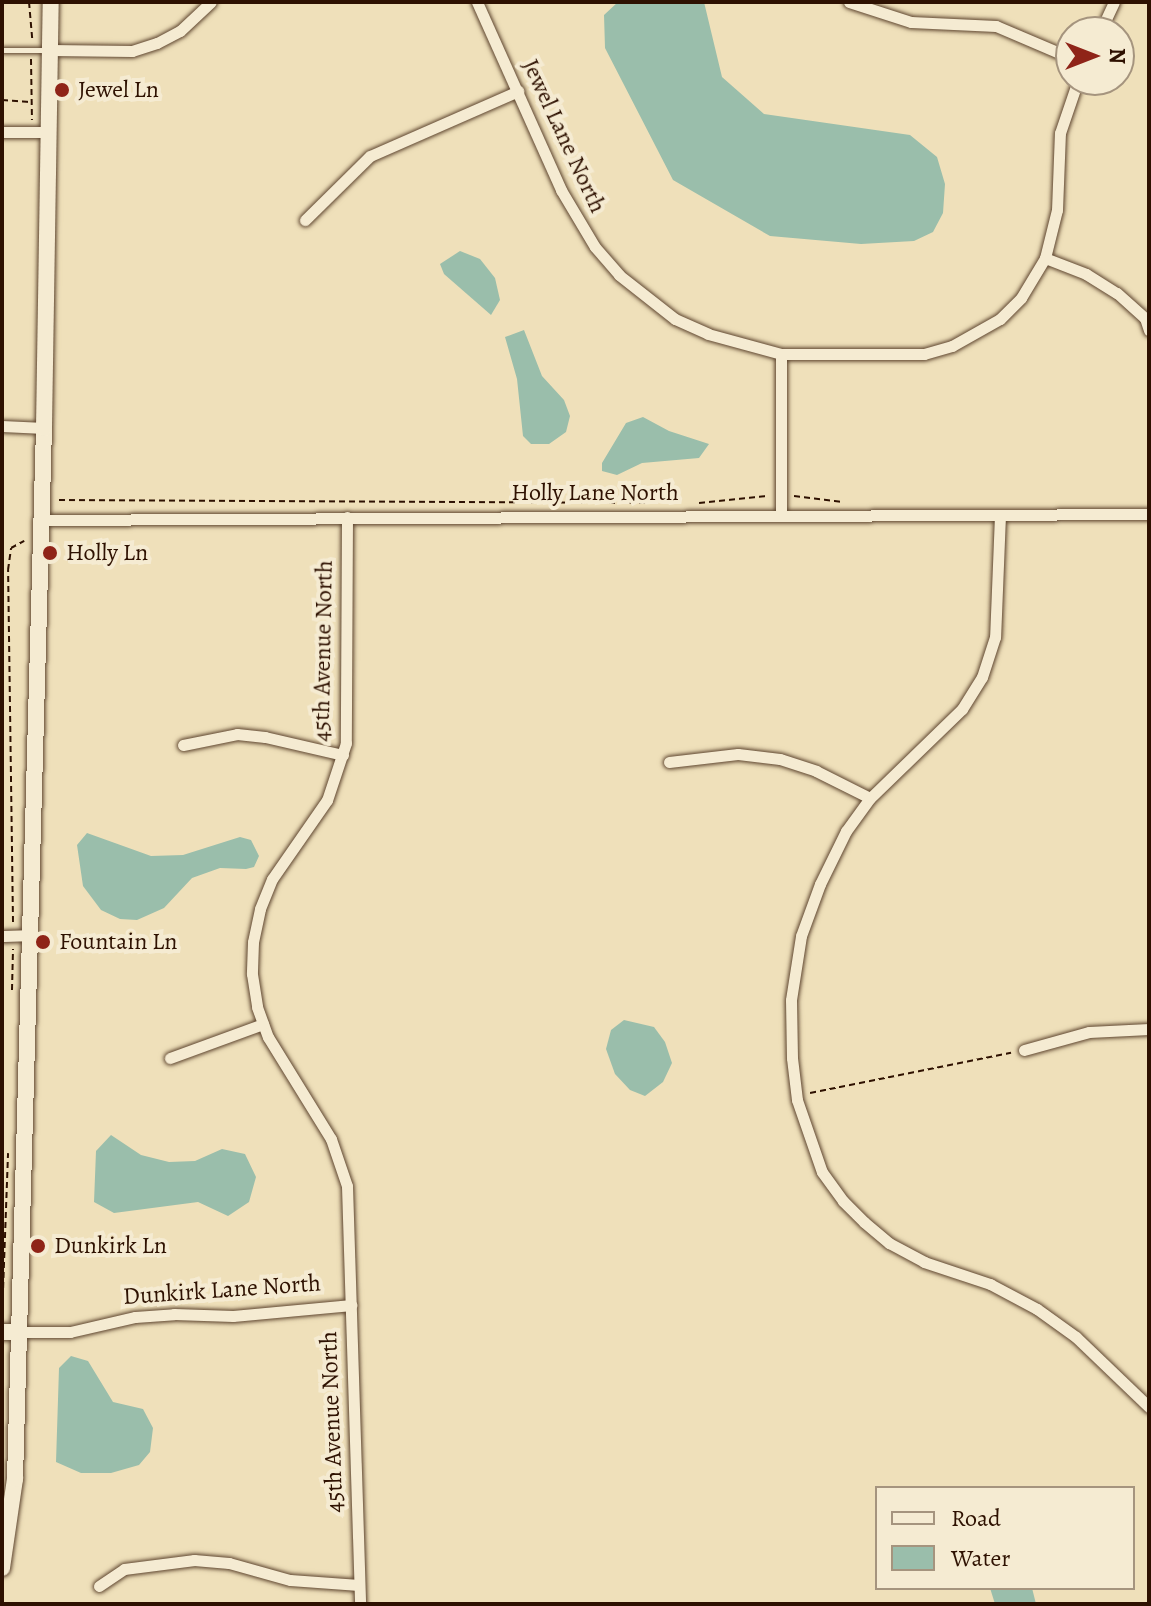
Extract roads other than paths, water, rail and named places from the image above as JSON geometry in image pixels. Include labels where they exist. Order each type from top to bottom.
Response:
[{"type":"street","points":[[2,1568],[15,1479],[10,1332],[14,936],[42,500],[40,132],[50,50],[51,2]]},
{"type":"street","points":[[50,50],[106,52],[144,47],[180,31],[211,2]]},
{"type":"street","name":"Jewel Lane North","points":[[477,2],[576,219],[619,275],[646,298],[697,329],[741,345],[781,354],[896,356],[952,346],[1000,319],[1021,298],[1045,258],[1057,210],[1060,133],[1073,96]]},
{"type":"street","points":[[849,2],[911,22],[996,26],[1055,51]]},
{"type":"street","points":[[305,220],[370,156],[518,91]]},
{"type":"street","points":[[2,132],[40,132]]},
{"type":"street","points":[[1045,258],[1086,274],[1117,293],[1145,318],[1149,330]]},
{"type":"street","points":[[781,354],[781,514]]},
{"type":"street","points":[[2,426],[44,428]]},
{"type":"street","name":"Holly Lane North","points":[[41,520],[1149,514]]},
{"type":"street","points":[[1000,515],[995,637],[982,677],[962,709],[870,798],[839,844],[801,936],[791,1000],[792,1058],[797,1095],[807,1138],[822,1172],[843,1201],[864,1222],[889,1243],[924,1262],[990,1284],[1037,1309],[1087,1347],[1149,1407]]},
{"type":"street","name":"45th Avenue North","points":[[347,517],[348,714],[343,755],[327,800],[272,879],[260,909],[252,974],[263,1024],[283,1066],[318,1116],[341,1162],[349,1212],[360,1604]]},
{"type":"street","points":[[183,745],[237,734],[265,737],[343,755]]},
{"type":"street","points":[[669,762],[738,754],[780,759],[816,771],[870,798]]},
{"type":"street","points":[[170,1058],[263,1024]]},
{"type":"street","points":[[1024,1050],[1089,1032],[1149,1029]]},
{"type":"street","name":"Dunkirk Lane North","points":[[10,1332],[70,1332],[135,1317],[174,1314],[233,1316],[351,1305]]},
{"type":"street","points":[[99,1586],[124,1569],[194,1560],[229,1563],[290,1580],[359,1585]]},
{"type":"lane","points":[[2,40],[10,49]]},
{"type":"lane","points":[[2,50],[50,50]]},
{"type":"water","points":[[618,2],[704,2],[722,77],[764,114],[910,135],[937,157],[945,184],[943,213],[933,232],[914,241],[861,244],[770,236],[673,180],[605,48],[604,15]]},
{"type":"water","points":[[460,251],[480,259],[495,278],[500,300],[491,315],[444,274],[440,264]]},
{"type":"water","points":[[524,330],[542,376],[564,400],[570,416],[566,432],[549,444],[531,444],[523,436],[517,379],[505,337]]},
{"type":"water","points":[[643,417],[669,431],[709,444],[699,458],[642,463],[617,475],[602,471],[602,463],[626,423]]},
{"type":"water","points":[[87,833],[151,856],[183,855],[240,837],[251,840],[259,856],[254,867],[220,868],[192,878],[164,908],[137,920],[120,919],[101,910],[83,886],[77,845]]},
{"type":"water","points":[[624,1020],[654,1027],[665,1042],[672,1063],[663,1082],[645,1096],[630,1090],[615,1074],[606,1049],[611,1030]]},
{"type":"water","points":[[111,1135],[141,1155],[169,1162],[195,1161],[222,1149],[245,1154],[256,1177],[249,1202],[228,1216],[198,1202],[114,1213],[94,1202],[96,1151]]},
{"type":"water","points":[[71,1356],[88,1361],[113,1402],[143,1409],[153,1428],[150,1452],[139,1465],[111,1473],[81,1473],[56,1462],[59,1368]]},
{"type":"water","points":[[991,1590],[1032,1590],[1036,1604],[995,1604]]},
{"type":"place","name":"Jewel Ln","points":[[62,90]]},
{"type":"place","name":"Holly Ln","points":[[50,553]]},
{"type":"place","name":"Fountain Ln","points":[[43,942]]},
{"type":"place","name":"Dunkirk Ln","points":[[38,1246]]}]
